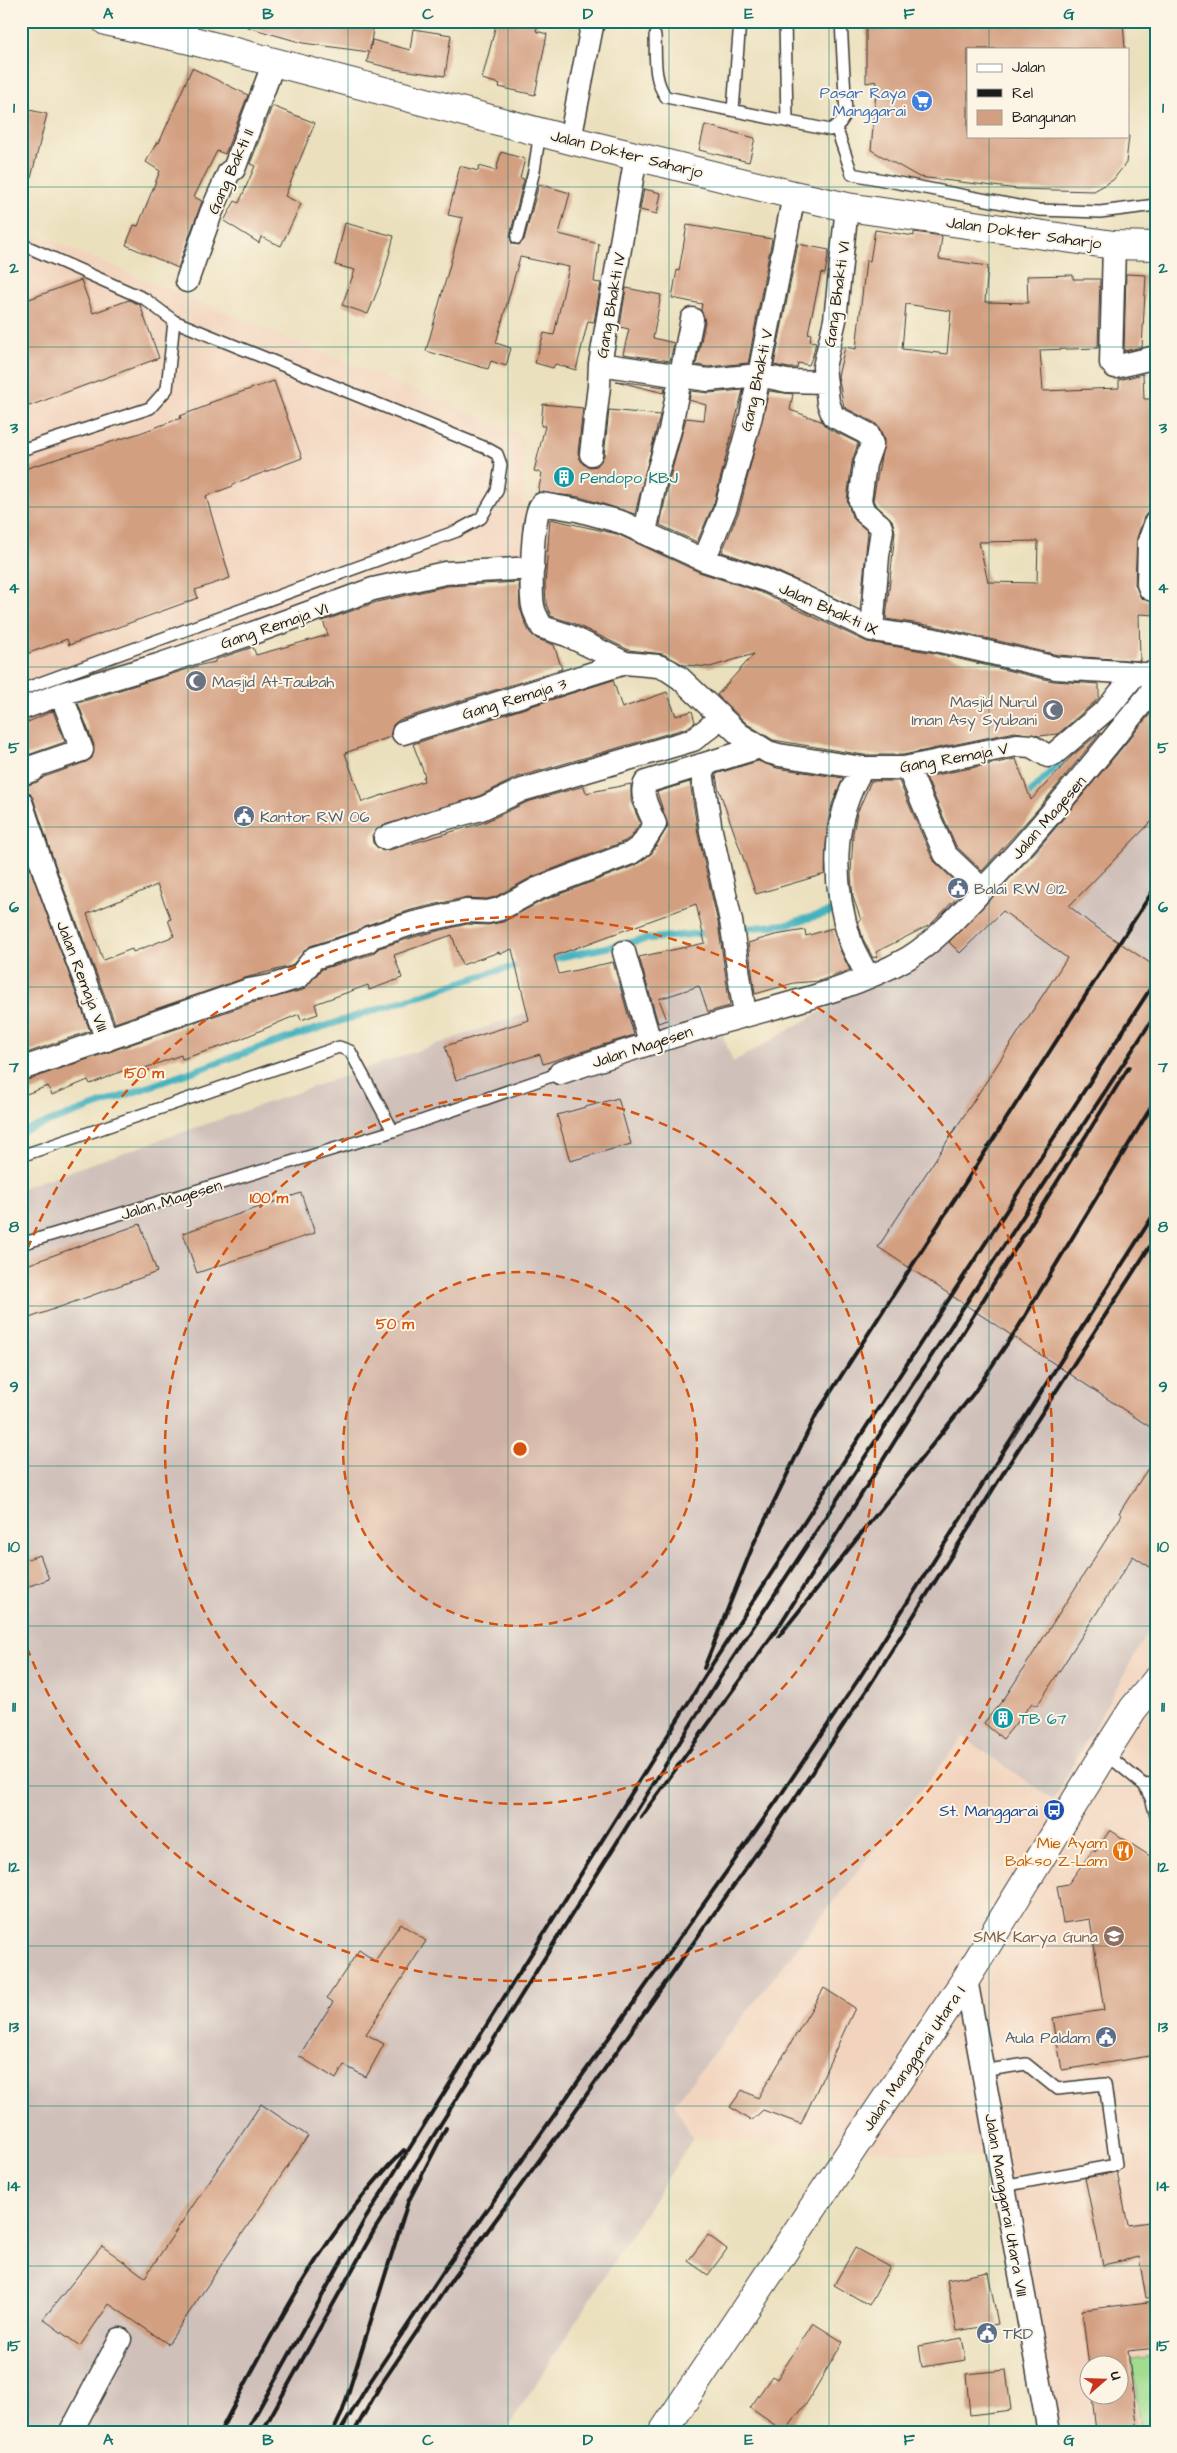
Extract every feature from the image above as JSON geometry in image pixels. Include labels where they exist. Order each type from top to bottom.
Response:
[{"type":"main road","name":"Jalan Dokter Saharjo","points":[[106,21],[274,62],[570,140],[848,207],[1114,244],[1156,246]]},
{"type":"main road","name":"Jalan Manggarai Utara I","points":[[663,2432],[966,1979],[1104,1753],[1133,1709],[1156,1681]]},
{"type":"street","points":[[570,140],[593,21]]},
{"type":"street","name":"Gang Bakti II","points":[[187,281],[211,213],[229,172],[234,169],[274,62]]},
{"type":"street","name":"Gang Bhakti IV","points":[[591,454],[600,364],[636,156]]},
{"type":"street","name":"Gang Bhakti V","points":[[704,560],[726,507],[751,416],[794,195]]},
{"type":"street","name":"Gang Bhakti VI","points":[[848,207],[835,320],[824,367],[828,402],[833,416],[868,434],[872,444],[865,464],[860,501],[864,512],[880,525],[882,530],[872,630]]},
{"type":"street","points":[[1114,244],[1111,363],[1114,367],[1156,357]]},
{"type":"street","points":[[645,533],[692,319]]},
{"type":"street","points":[[600,364],[680,377],[718,380],[758,375],[787,381],[826,382]]},
{"type":"street","name":"Jalan Bhakti IX","points":[[542,504],[599,515],[645,533],[704,560],[764,580],[826,607],[872,630],[931,639],[1056,668],[1148,676]]},
{"type":"street","name":"Gang Remaja V","points":[[542,504],[538,508],[533,532],[533,606],[542,627],[584,642],[625,663],[658,666],[668,670],[680,678],[739,734],[760,747],[779,755],[862,768],[908,768],[1012,746],[1031,746],[1048,756],[1053,755],[1148,676]]},
{"type":"street","points":[[1156,522],[1149,542],[1148,584],[1150,589],[1156,591]]},
{"type":"street","name":"Gang Remaja VI","points":[[21,709],[61,694],[176,659],[373,589],[445,572],[533,568]]},
{"type":"street","name":"Gang Remaja 3","points":[[403,733],[625,663]]},
{"type":"street","name":"Jalan Magesen","points":[[560,1073],[650,1042],[868,977],[909,957],[964,910],[1085,773],[1148,696],[1148,676]]},
{"type":"street","points":[[21,774],[33,770],[32,767],[82,750],[61,694]]},
{"type":"street","points":[[385,838],[481,808],[522,790],[693,740],[711,726],[718,715]]},
{"type":"street","points":[[745,1015],[732,931],[701,765],[760,747]]},
{"type":"street","name":"Jalan Remaja VIII","points":[[21,802],[54,901],[107,1040],[217,1001],[299,977],[314,958],[368,940],[368,938],[414,923],[466,911],[488,912],[500,909],[537,889],[631,853],[640,846],[655,825],[643,795],[643,787],[646,782],[701,765]]},
{"type":"street","points":[[862,768],[854,782],[845,807],[836,850],[844,910],[851,943],[868,977]]},
{"type":"street","points":[[908,768],[952,861],[983,890]]},
{"type":"street","points":[[624,952],[650,1042]]},
{"type":"street","points":[[21,1069],[107,1040]]},
{"type":"street","name":"Jalan Manggarai Utara VIII","points":[[966,1979],[1049,2432]]},
{"type":"street","points":[[71,2432],[120,2339]]},
{"type":"lane","points":[[733,110],[740,21]]},
{"type":"lane","points":[[785,21],[787,121]]},
{"type":"lane","points":[[655,36],[656,77],[659,87],[666,97],[830,130],[836,127],[846,114],[841,21]]},
{"type":"lane","points":[[836,127],[852,174],[1040,210],[1100,212],[1156,205]]},
{"type":"lane","points":[[516,238],[534,171],[540,132]]},
{"type":"lane","points":[[21,244],[145,299],[174,321],[486,448],[497,454],[501,465],[497,491],[481,518],[457,532],[21,690]]},
{"type":"lane","points":[[21,450],[150,408],[167,389],[174,321]]},
{"type":"lane","points":[[21,1156],[339,1047],[350,1051],[393,1131]]},
{"type":"lane","name":"Jalan Magesen","points":[[21,1244],[393,1131],[560,1073]]},
{"type":"lane","points":[[1104,1753],[1150,1784],[1156,1816]]},
{"type":"lane","points":[[982,2071],[1026,2064],[1057,2089],[1105,2084],[1116,2165],[1003,2186]]},
{"type":"shaded area","points":[[21,228],[523,435],[523,487],[528,557],[452,558],[21,711]]},
{"type":"shaded area","points":[[1156,696],[1156,1618],[1053,1800],[963,1737],[674,2104],[693,2138],[505,2432],[21,2432],[21,1188],[692,956],[733,1062],[977,922]]},
{"type":"shaded area","points":[[1156,1618],[1156,2432],[1058,2432],[983,2158],[693,2138],[674,2104],[963,1737],[1053,1800]]},
{"type":"green space","points":[[1156,2356],[1156,2432],[1141,2432],[1132,2359]]},
{"type":"building","points":[[248,21],[374,21],[370,50],[372,40],[410,50],[413,29],[451,35],[445,76],[394,69],[367,62],[369,52],[303,43],[247,27]]},
{"type":"building","points":[[497,21],[539,21],[536,31],[547,34],[535,95],[499,87],[500,84],[482,79]]},
{"type":"building","name":"Pasar Raya Manggarai","points":[[866,21],[1123,21],[1125,48],[967,48],[967,138],[1129,138],[1126,163],[1113,180],[1094,191],[1018,189],[919,177],[871,150],[877,81],[866,83]]},
{"type":"building","points":[[192,68],[248,95],[225,154],[217,151],[194,197],[202,201],[178,268],[126,245],[134,225],[138,226],[160,171],[146,162],[157,142],[159,143]]},
{"type":"building","points":[[272,106],[315,123],[285,196],[301,204],[281,246],[261,237],[259,243],[224,221],[235,201],[239,203],[255,166],[250,164]]},
{"type":"building","points":[[21,108],[47,114],[28,190],[21,190]]},
{"type":"building","points":[[705,125],[755,138],[749,162],[699,150]]},
{"type":"building","points":[[501,152],[525,159],[520,178],[524,179],[510,236],[512,244],[519,245],[524,240],[539,184],[570,193],[559,234],[599,244],[594,282],[601,283],[594,322],[588,321],[576,370],[555,364],[553,368],[535,363],[544,333],[554,335],[569,267],[520,257],[496,343],[511,348],[506,366],[491,361],[488,369],[426,351],[463,218],[448,215],[460,166],[478,171],[479,166],[496,171]]},
{"type":"building","points":[[644,189],[661,193],[657,214],[640,210]]},
{"type":"building","points":[[345,223],[394,236],[383,277],[368,314],[342,305],[355,270],[335,265]]},
{"type":"building","points":[[687,225],[772,239],[748,363],[708,367],[696,365],[705,322],[701,310],[702,304],[672,298]]},
{"type":"building","points":[[875,230],[914,236],[914,232],[942,236],[939,259],[988,266],[985,302],[1028,303],[1027,276],[1073,275],[1073,279],[1100,279],[1098,348],[1040,350],[1043,391],[1119,388],[1119,380],[1143,374],[1144,399],[1151,399],[1156,509],[1148,512],[1144,517],[1137,538],[1135,584],[1141,598],[1156,604],[1156,615],[1139,614],[1140,661],[1058,655],[934,626],[886,619],[895,532],[892,520],[873,500],[884,440],[880,429],[875,423],[844,407],[838,376],[845,347],[856,349],[866,261],[870,261]],"holes":[[[906,304],[951,311],[947,354],[902,349]],[[1038,541],[1037,583],[988,582],[979,542]]]},
{"type":"building","points":[[798,244],[829,250],[825,274],[821,273],[808,333],[811,334],[810,341],[816,342],[813,355],[809,365],[798,363],[797,368],[789,368],[774,365]]},
{"type":"building","points":[[1126,274],[1146,275],[1142,347],[1124,351]]},
{"type":"building","points":[[81,280],[93,313],[129,300],[140,305],[159,358],[21,409],[21,302]]},
{"type":"building","points":[[626,288],[661,295],[653,338],[674,343],[670,361],[623,354],[629,329],[620,327]]},
{"type":"building","points":[[274,381],[302,458],[206,496],[230,578],[195,590],[198,598],[69,645],[67,639],[21,656],[21,470],[140,433],[181,418],[180,416],[209,405],[209,403]]},
{"type":"building","points":[[616,381],[665,387],[664,393]]},
{"type":"building","points":[[743,390],[714,503],[697,542],[660,525],[669,481],[686,418],[704,420],[706,405],[689,400],[691,391],[709,393]]},
{"type":"building","points":[[769,391],[793,394],[790,410],[821,421],[827,428],[858,443],[852,462],[847,500],[852,517],[868,532],[860,610],[770,568],[722,552],[739,511]]},
{"type":"building","points":[[543,404],[583,408],[578,453],[583,464],[590,467],[597,466],[604,456],[609,410],[660,415],[635,514],[580,497],[538,492],[542,473],[534,471],[545,426],[541,426]]},
{"type":"building","points":[[550,519],[617,534],[699,572],[760,592],[867,642],[929,652],[1053,681],[1099,684],[1099,698],[1058,734],[1039,736],[1015,732],[903,755],[864,755],[773,740],[747,724],[717,695],[754,654],[710,667],[684,665],[663,654],[629,650],[573,623],[551,616],[546,604],[545,585]]},
{"type":"building","points":[[519,582],[520,608],[525,623],[530,633],[537,639],[554,645],[562,669],[399,720],[393,725],[390,737],[345,753],[362,802],[424,781],[423,777],[425,776],[413,744],[613,680],[622,708],[667,692],[676,716],[692,711],[695,722],[687,728],[518,777],[477,797],[381,826],[372,835],[373,843],[382,851],[389,850],[485,822],[527,802],[584,786],[586,793],[631,784],[631,801],[640,823],[631,837],[532,877],[495,897],[487,899],[463,898],[411,910],[364,926],[357,931],[310,946],[291,966],[245,978],[115,1023],[58,873],[33,798],[29,792],[21,789],[21,787],[92,758],[94,745],[78,703],[215,662],[215,660],[253,647],[256,655],[328,635],[323,621],[377,602],[447,586]],"holes":[[[157,885],[171,919],[168,920],[174,936],[133,952],[132,949],[103,960],[87,914]]]},
{"type":"building","points":[[1156,707],[1156,817],[1069,906],[1090,923],[1156,967],[1156,1431],[878,1247],[1067,958],[1003,911],[960,953],[949,942],[1036,851]]},
{"type":"building","points":[[53,711],[65,742],[28,755],[21,760],[21,725]]},
{"type":"building","points":[[1101,732],[1037,810],[982,871],[956,846],[926,777],[1016,759],[1031,800],[1072,756]]},
{"type":"building","points":[[758,761],[777,768],[843,778],[832,804],[827,828],[825,874],[756,894],[718,787],[716,774]]},
{"type":"building","points":[[871,781],[899,781],[933,860],[964,890],[930,925],[876,952],[878,956],[873,958],[863,939],[858,921],[861,920],[853,897],[851,875],[853,833],[857,813]]},
{"type":"building","points":[[690,782],[698,834],[718,923],[730,1006],[708,1012],[699,986],[659,999],[667,1020],[658,1023],[639,957],[705,943],[696,904],[554,956],[559,974],[613,962],[634,1035],[543,1064],[540,1054],[456,1080],[445,1046],[529,1020],[512,949],[462,965],[452,935],[394,955],[402,978],[369,990],[368,985],[315,1004],[318,1014],[301,1020],[299,1014],[229,1044],[182,1059],[181,1055],[126,1075],[125,1070],[90,1084],[88,1080],[52,1095],[48,1086],[21,1096],[21,1082],[252,1003],[303,990],[322,969],[372,954],[379,948],[467,924],[488,925],[503,922],[542,901],[636,865],[652,853],[668,826],[657,792]]},
{"type":"building","points":[[21,844],[90,1031],[21,1055]]},
{"type":"building","points":[[833,928],[839,948],[850,970],[819,981],[794,983],[755,994],[748,943],[775,935],[805,930],[806,936]]},
{"type":"building","points":[[618,1098],[631,1144],[570,1161],[557,1115]]},
{"type":"building","points":[[301,1193],[315,1233],[197,1273],[183,1233]]},
{"type":"building","points":[[140,1224],[157,1272],[21,1321],[21,1267]]},
{"type":"building","points":[[1156,1456],[1156,1571],[1133,1556],[1037,1706],[1032,1703],[1003,1739],[984,1723],[1006,1696],[1122,1515],[1119,1513]]},
{"type":"building","points":[[40,1555],[49,1579],[21,1589],[21,1561]]},
{"type":"building","points":[[1110,1830],[1156,1860],[1156,2055],[1062,2070],[1053,2018],[1104,2010],[1090,1919],[1063,1923],[1057,1886],[1068,1884],[1093,1850],[1095,1852]]},
{"type":"building","points":[[401,1923],[426,1941],[366,2034],[384,2044],[366,2077],[344,2065],[336,2079],[299,2056],[333,2002],[327,1998],[359,1950],[375,1961]]},
{"type":"building","points":[[824,1988],[855,2008],[801,2124],[763,2110],[751,2121],[730,2107],[742,2090],[758,2098]]},
{"type":"building","points":[[261,2104],[308,2136],[168,2344],[109,2304],[80,2346],[43,2319],[102,2246],[145,2277]]},
{"type":"building","points":[[1117,2172],[1128,2225],[1156,2221],[1156,2297],[1146,2298],[1139,2257],[1103,2265],[1085,2178]]},
{"type":"building","points":[[708,2235],[727,2249],[708,2275],[688,2261]]},
{"type":"building","points":[[855,2248],[890,2267],[869,2305],[834,2285]]},
{"type":"building","points":[[988,2272],[998,2324],[957,2331],[947,2280]]},
{"type":"building","points":[[1156,2301],[1156,2348],[1128,2351],[1129,2356],[1088,2356],[1082,2310]]},
{"type":"building","points":[[813,2323],[843,2342],[808,2401],[785,2432],[750,2408],[772,2376],[777,2379]]},
{"type":"building","points":[[962,2338],[966,2360],[922,2367],[919,2346]]},
{"type":"building","points":[[1130,2367],[1138,2432],[1096,2432],[1093,2406],[1130,2406]]},
{"type":"building","points":[[1006,2370],[1011,2410],[970,2415],[966,2374]]},
{"type":"waterway","points":[[1023,801],[1062,760]]},
{"type":"waterway","points":[[546,960],[647,939],[787,924],[838,910]]},
{"type":"waterway","points":[[21,1132],[273,1043],[496,971],[524,965]]},
{"type":"railway","points":[[704,1668],[754,1543],[816,1415],[1156,886]]},
{"type":"railway","points":[[246,2432],[364,2221],[713,1663],[1156,980]]},
{"type":"railway","points":[[262,2432],[375,2229],[723,1673],[1156,1014]]},
{"type":"railway","points":[[641,1817],[779,1626],[1129,1067]]},
{"type":"railway","points":[[779,1636],[973,1394],[1019,1326],[1156,1099]]},
{"type":"railway","points":[[341,2430],[368,2385],[443,2272],[778,1799],[860,1677],[1156,1211]]},
{"type":"railway","points":[[354,2432],[380,2386],[453,2278],[568,2121],[791,1804],[870,1685],[1014,1456],[1156,1237]]},
{"type":"railway","points":[[333,2432],[342,2413],[408,2202],[446,2128]]},
{"type":"railway","points":[[220,2432],[280,2320],[324,2248],[375,2181],[404,2150]]},
{"type":"place","name":"Pasar Raya Manggarai","points":[[922,101]]},
{"type":"place","name":"Pendopo KBJ","points":[[564,477]]},
{"type":"place","name":"Masjid At-Taubah","points":[[196,681]]},
{"type":"place","name":"Masjid Nurul Iman Asy Syubani","points":[[1053,710]]},
{"type":"place","name":"Kantor RW 06","points":[[244,816]]},
{"type":"place","name":"Balai RW 012","points":[[958,888]]},
{"type":"place","name":"TB 67","points":[[1003,1718]]},
{"type":"place","name":"St. Manggarai","points":[[1054,1810]]},
{"type":"place","name":"Mie Ayam Bakso Z-Lam","points":[[1123,1851]]},
{"type":"place","name":"SMK Karya Guna","points":[[1114,1936]]},
{"type":"place","name":"Aula Paldam","points":[[1106,2037]]},
{"type":"place","name":"TKD","points":[[987,2333]]}]
